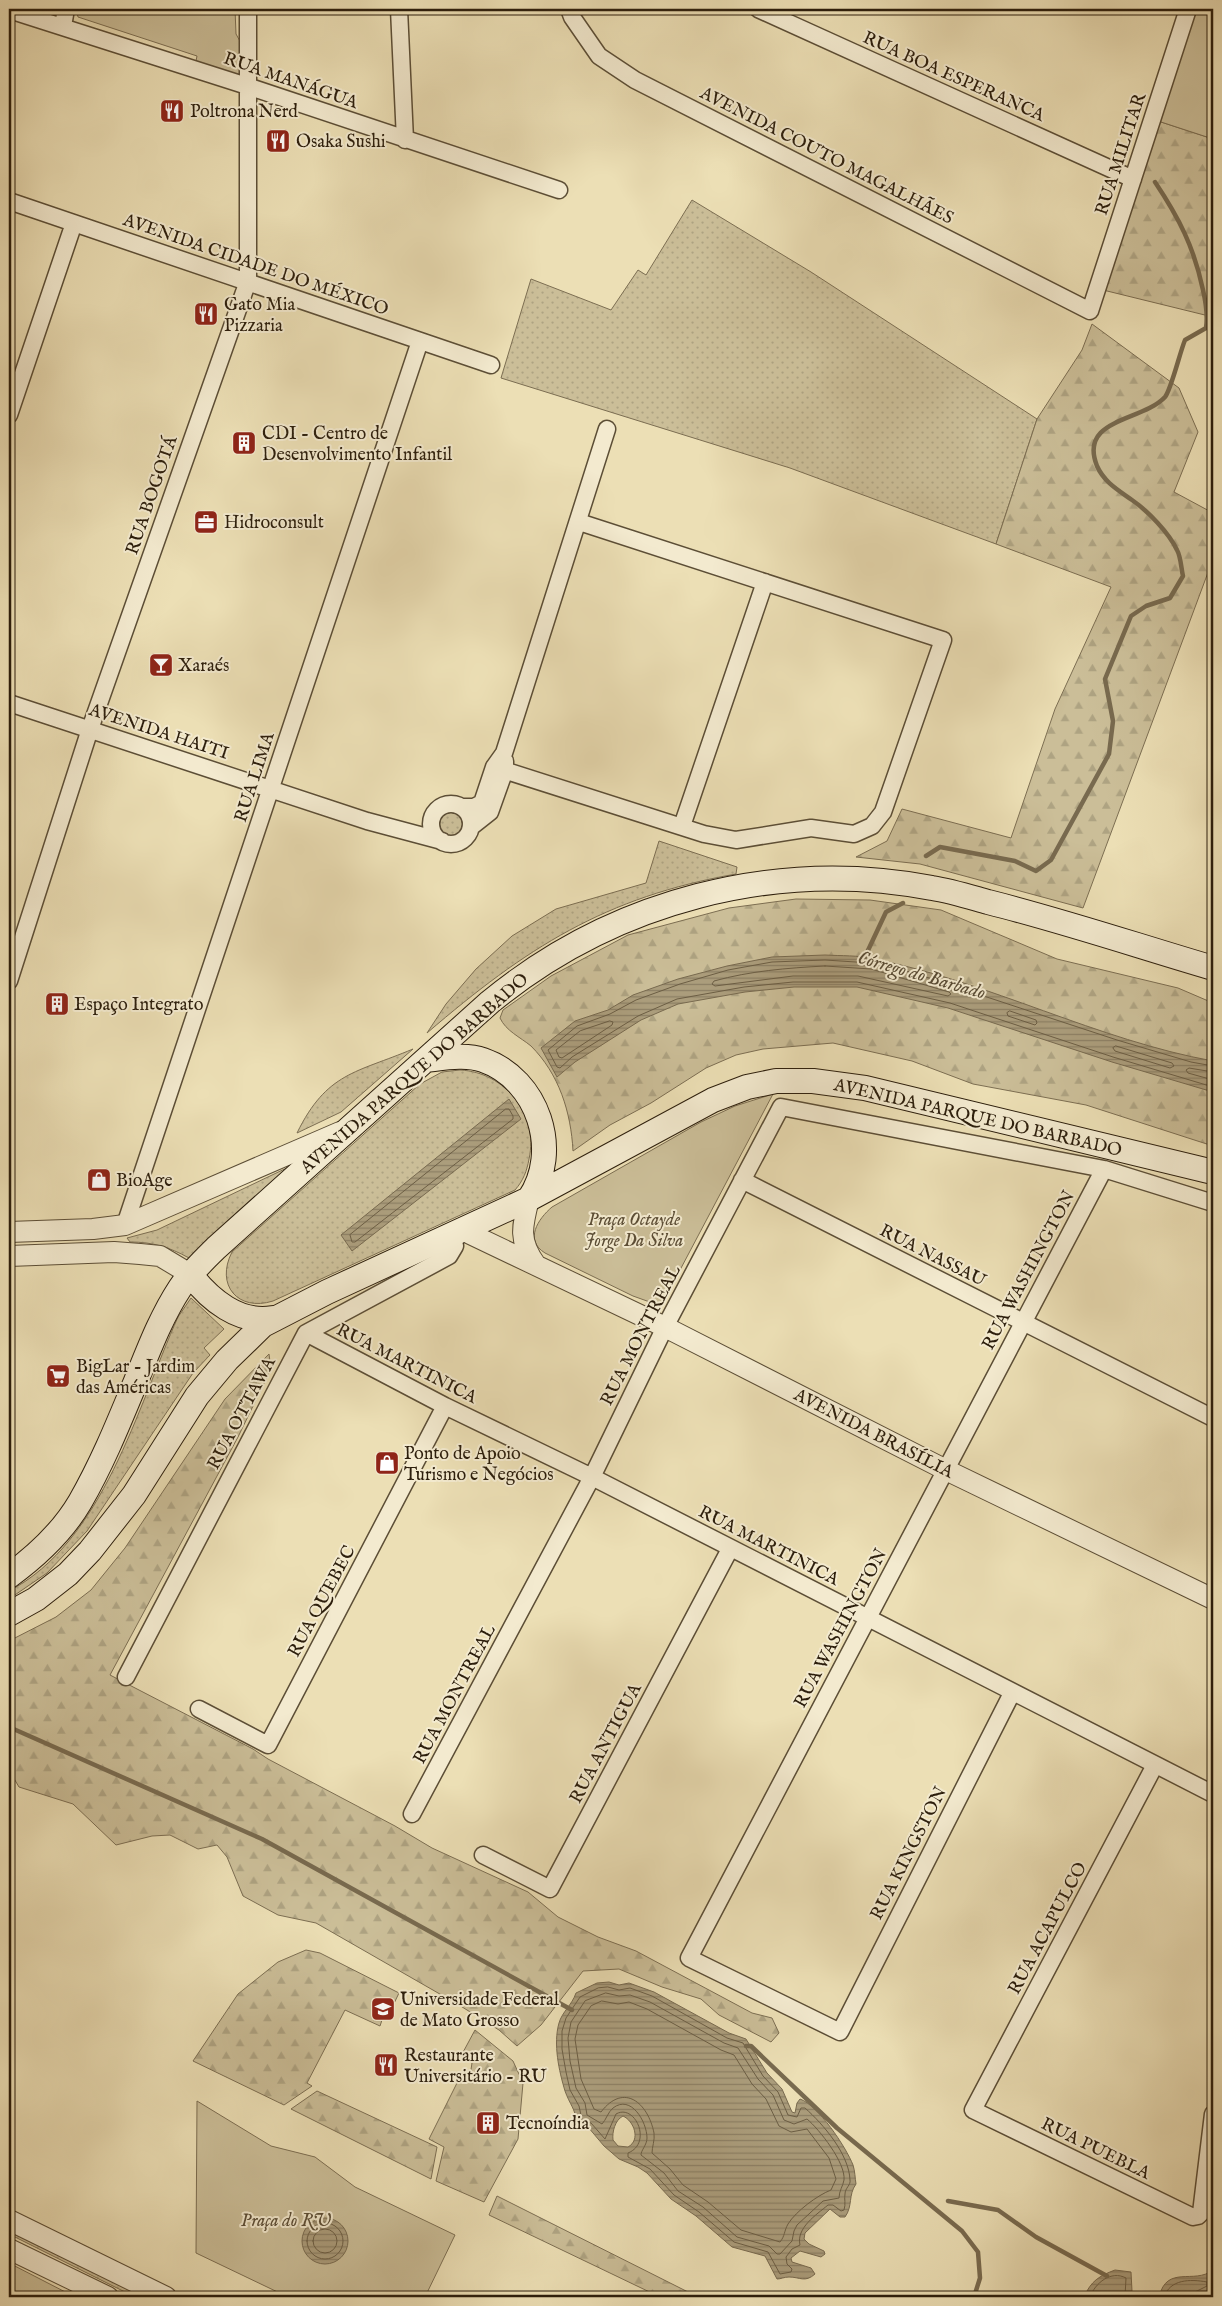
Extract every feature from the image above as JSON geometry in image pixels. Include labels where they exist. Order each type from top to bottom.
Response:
[{"type":"main road","name":"AVENIDA PARQUE DO BARBADO","points":[[9,1576],[26,1564],[52,1537],[79,1504],[127,1404],[155,1333],[171,1302],[190,1274],[216,1248],[350,1127],[508,987],[557,953],[649,911],[686,899],[771,880],[844,879],[932,888],[1025,911],[1213,968]]},
{"type":"main road","points":[[426,1060],[446,1058],[481,1059],[494,1064],[512,1075],[535,1106],[543,1130],[544,1154],[533,1191]]},
{"type":"main road","name":"AVENIDA PARQUE DO BARBADO","points":[[9,1614],[36,1599],[68,1574],[90,1551],[134,1495],[197,1396],[227,1360],[254,1332],[273,1318],[457,1232],[533,1191],[713,1100],[747,1087],[776,1081],[813,1081],[866,1088],[1213,1172]]},
{"type":"main road","points":[[190,1274],[208,1293],[234,1313],[248,1319],[273,1318]]},
{"type":"street","points":[[63,26],[66,9]]},
{"type":"street","name":"RUA BOGOTÁ","points":[[9,981],[90,729],[248,281],[248,9]]},
{"type":"street","points":[[399,9],[405,140]]},
{"type":"street","name":"AVENIDA COUTO MAGALHÃES","points":[[568,9],[598,56],[635,80],[1090,311]]},
{"type":"street","name":"RUA BOA ESPERANCA","points":[[758,9],[1133,179]]},
{"type":"street","name":"RUA MILITAR","points":[[1090,311],[1188,9]]},
{"type":"street","name":"RUA MANÁGUA","points":[[9,10],[247,86],[559,190]]},
{"type":"street","name":"AVENIDA CIDADE DO MÉXICO","points":[[9,201],[490,365]]},
{"type":"street","points":[[9,415],[74,223]]},
{"type":"street","name":"RUA LIMA","points":[[125,1225],[420,341]]},
{"type":"street","points":[[462,807],[474,807],[482,803],[500,769],[607,429]]},
{"type":"street","points":[[500,769],[704,834],[736,840],[811,828],[854,834],[872,826],[882,812],[943,640],[579,522]]},
{"type":"street","points":[[682,826],[765,582]]},
{"type":"street","name":"AVENIDA HAITI","points":[[9,703],[412,834],[448,843],[460,842],[466,838],[471,827],[490,812],[500,769]]},
{"type":"street","points":[[412,834],[420,832],[432,821],[436,811],[446,804],[457,804],[462,807],[470,816],[471,827]]},
{"type":"street","points":[[432,821],[434,832],[442,841]]},
{"type":"street","name":"RUA MONTREAL","points":[[412,1814],[592,1477],[665,1327],[781,1107],[1104,1169],[1213,1203]]},
{"type":"street","points":[[9,1232],[93,1229],[125,1225],[350,1127]]},
{"type":"street","name":"RUA WASHINGTON","points":[[840,2032],[689,1958],[1104,1169]]},
{"type":"street","name":"RUA NASSAU","points":[[742,1180],[1213,1418]]},
{"type":"street","points":[[533,1191],[523,1226],[523,1240],[526,1252],[536,1265]]},
{"type":"street","points":[[306,1333],[449,1256],[455,1246],[457,1232]]},
{"type":"street","name":"AVENIDA BRASÍLIA","points":[[457,1232],[536,1265],[665,1327],[946,1470],[1213,1600]]},
{"type":"street","points":[[9,1256],[114,1252],[140,1254],[160,1256],[190,1274]]},
{"type":"street","name":"RUA MARTINICA","points":[[306,1333],[445,1406],[592,1477],[1213,1794]]},
{"type":"street","name":"RUA OTTAWA","points":[[126,1677],[306,1333]]},
{"type":"street","name":"RUA QUEBEC","points":[[199,1709],[268,1745],[445,1406]]},
{"type":"street","name":"RUA ANTIGUA","points":[[483,1855],[550,1889],[730,1548]]},
{"type":"street","name":"RUA KINGSTON","points":[[840,2032],[1012,1693]]},
{"type":"street","name":"RUA ACAPULCO","points":[[973,2110],[1155,1765]]},
{"type":"street","name":"RUA PUEBLA","points":[[973,2110],[1187,2216],[1198,2216],[1201,2212],[1213,2114]]},
{"type":"street","points":[[9,2220],[166,2297]]},
{"type":"street","points":[[9,2249],[108,2297]]},
{"type":"green space","points":[[76,9],[235,9],[236,34],[246,52],[243,75],[237,78],[195,66],[197,56],[78,17]]},
{"type":"green space","points":[[1193,9],[1213,9],[1213,139],[1158,121]]},
{"type":"green space","points":[[1158,121],[1213,139],[1213,317],[1103,290]]},
{"type":"green space","points":[[692,200],[811,272],[1037,419],[996,544],[790,468],[501,378],[531,279],[611,310],[638,270],[646,275]]},
{"type":"green space","points":[[1092,324],[1179,388],[1198,432],[1174,492],[1213,513],[1213,559],[1083,908],[920,864],[856,857],[887,841],[902,809],[1011,838],[1055,709],[1111,587],[996,544],[1037,419],[1082,350]]},
{"type":"green space","points":[[451,808],[462,812],[466,823],[462,834],[451,838],[440,834],[436,823],[440,812]]},
{"type":"green space","points":[[659,841],[737,867],[736,874],[689,884],[646,897],[607,912],[570,930],[534,951],[499,976],[427,1033],[446,1004],[476,969],[512,936],[556,909],[646,883]]},
{"type":"green space","points":[[796,899],[870,900],[941,910],[1057,959],[1178,988],[1213,1003],[1213,1146],[1086,1105],[973,1084],[912,1061],[833,1043],[763,1049],[736,1055],[706,1068],[651,1103],[610,1125],[573,1151],[570,1122],[556,1081],[541,1057],[531,1046],[503,1023],[500,1018],[503,1010],[551,976],[628,935],[729,908]]},
{"type":"green space","points":[[413,1049],[341,1112],[297,1133],[308,1113],[332,1086],[359,1070]]},
{"type":"green space","points":[[460,1070],[476,1073],[504,1087],[523,1112],[529,1127],[531,1143],[527,1168],[515,1190],[273,1301],[249,1303],[233,1293],[228,1285],[226,1275],[227,1264],[232,1252],[420,1084],[442,1072]]},
{"type":"green space","name":"Praça Octayde Jorge Da Silva","points":[[773,1094],[661,1306],[633,1296],[545,1253],[535,1242],[534,1236],[538,1223],[552,1207],[701,1122],[735,1106]]},
{"type":"green space","points":[[293,1165],[189,1258],[161,1246],[130,1242],[127,1238],[157,1230]]},
{"type":"green space","points":[[191,1298],[224,1329],[204,1348],[210,1355],[193,1373],[87,1531],[47,1573],[9,1599],[9,1591],[42,1569],[69,1540],[93,1507],[131,1431],[178,1317]]},
{"type":"green space","points":[[269,1354],[271,1369],[238,1437],[110,1675],[253,1749],[432,1848],[528,1892],[558,1917],[598,1937],[636,1951],[752,2013],[772,2018],[779,2033],[771,2042],[719,2015],[701,1999],[662,1987],[619,1969],[583,1971],[541,2025],[517,2046],[499,2030],[459,2005],[316,1923],[278,1915],[243,1896],[227,1857],[217,1845],[198,1849],[170,1835],[152,1836],[116,1845],[73,1804],[19,1787],[9,1770],[9,1641],[56,1617],[91,1590],[125,1548],[225,1399]]},
{"type":"green space","points":[[306,1950],[320,1953],[399,1993],[387,2018],[382,2020],[380,2026],[345,2010],[307,2083],[312,2086],[284,2105],[193,2061],[238,1994],[278,1962]]},
{"type":"green space","points":[[475,2030],[513,2061],[523,2083],[518,2139],[484,2202],[436,2181],[444,2147],[429,2139],[462,2073],[470,2076],[472,2063],[461,2056]]},
{"type":"green space","points":[[317,2091],[437,2147],[431,2179],[291,2109]]},
{"type":"green space","name":"Praça do RU","points":[[197,2101],[271,2146],[315,2157],[355,2187],[455,2235],[425,2297],[288,2297],[196,2253]]},
{"type":"green space","points":[[497,2196],[698,2297],[660,2297],[489,2215]]},
{"type":"green space","points":[[9,2224],[157,2297],[135,2297],[9,2234]]},
{"type":"green space","points":[[9,2263],[75,2297],[9,2297]]},
{"type":"water","name":"Córrego do Barbado","points":[[856,956],[917,969],[1002,996],[1085,1026],[1170,1052],[1213,1061],[1213,1092],[1112,1062],[948,1008],[857,987],[794,987],[745,992],[678,1004],[641,1020],[575,1062],[557,1077],[541,1048],[575,1021],[608,1010],[633,995],[678,979],[772,957]]},
{"type":"water","points":[[509,1099],[521,1119],[352,1251],[341,1235]]},
{"type":"water","points":[[609,1982],[619,1985],[629,1983],[654,1992],[729,2033],[746,2039],[767,2073],[782,2089],[792,2112],[795,2113],[800,2099],[815,2109],[831,2128],[853,2165],[856,2184],[845,2217],[840,2217],[830,2209],[805,2233],[804,2239],[809,2244],[824,2251],[825,2254],[821,2257],[800,2251],[791,2258],[792,2262],[811,2268],[815,2274],[811,2277],[805,2279],[789,2277],[777,2279],[765,2256],[732,2247],[696,2216],[671,2199],[647,2173],[619,2159],[604,2146],[588,2127],[577,2123],[565,2091],[557,2057],[557,2031],[560,2019],[576,1993],[597,1983]],"holes":[[[623,2116],[633,2126],[634,2140],[628,2147],[618,2146],[613,2140],[615,2126],[620,2118]]]},
{"type":"water","points":[[321,2218],[329,2218],[338,2222],[344,2228],[348,2241],[344,2254],[338,2260],[329,2264],[321,2264],[312,2260],[306,2254],[302,2245],[302,2237],[306,2228],[312,2222]]},
{"type":"water","points":[[1115,2270],[1131,2272],[1132,2291],[1130,2297],[1084,2297],[1096,2280],[1104,2274]]},
{"type":"water","points":[[1213,2270],[1213,2290],[1191,2297],[1159,2297],[1168,2281],[1175,2278],[1198,2276]]},
{"type":"waterway","points":[[926,856],[940,847],[1015,861],[1036,871],[1051,860],[1109,754],[1113,721],[1105,679],[1131,616],[1146,606],[1170,598],[1183,576],[1178,553],[1169,537],[1145,510],[1103,477],[1097,466],[1094,450],[1096,438],[1104,430],[1155,405],[1165,397],[1185,340],[1206,328],[1206,304],[1195,260],[1185,233],[1155,182]]},
{"type":"waterway","name":"Córrego do Barbado","points":[[863,961],[886,912],[903,903]]},
{"type":"waterway","points":[[9,1727],[262,1839],[572,2010]]},
{"type":"waterway","points":[[746,2046],[751,2046],[837,2128],[962,2231],[978,2252],[980,2278],[974,2297]]},
{"type":"waterway","points":[[948,2201],[998,2210],[1036,2237],[1107,2276]]},
{"type":"waterway","points":[[1139,2297],[1164,2295]]},
{"type":"place","name":"Poltrona Nerd","points":[[172,111]]},
{"type":"place","name":"Osaka Sushi","points":[[278,141]]},
{"type":"place","name":"Gato Mia Pizzaria","points":[[206,314]]},
{"type":"place","name":"CDI - Centro de Desenvolvimento Infantil","points":[[244,443]]},
{"type":"place","name":"Hidroconsult","points":[[206,522]]},
{"type":"place","name":"Xaraés","points":[[161,665]]},
{"type":"place","name":"Espaço Integrato","points":[[57,1004]]},
{"type":"place","name":"BioAge","points":[[99,1180]]},
{"type":"place","name":"BigLar - Jardim das Américas","points":[[58,1376]]},
{"type":"place","name":"Ponto de Apoio Turismo e Negócios","points":[[387,1463]]},
{"type":"place","name":"Universidade Federal de Mato Grosso","points":[[383,2009]]},
{"type":"place","name":"Restaurante Universitário - RU","points":[[386,2065]]},
{"type":"place","name":"Tecnoíndia","points":[[488,2123]]}]
